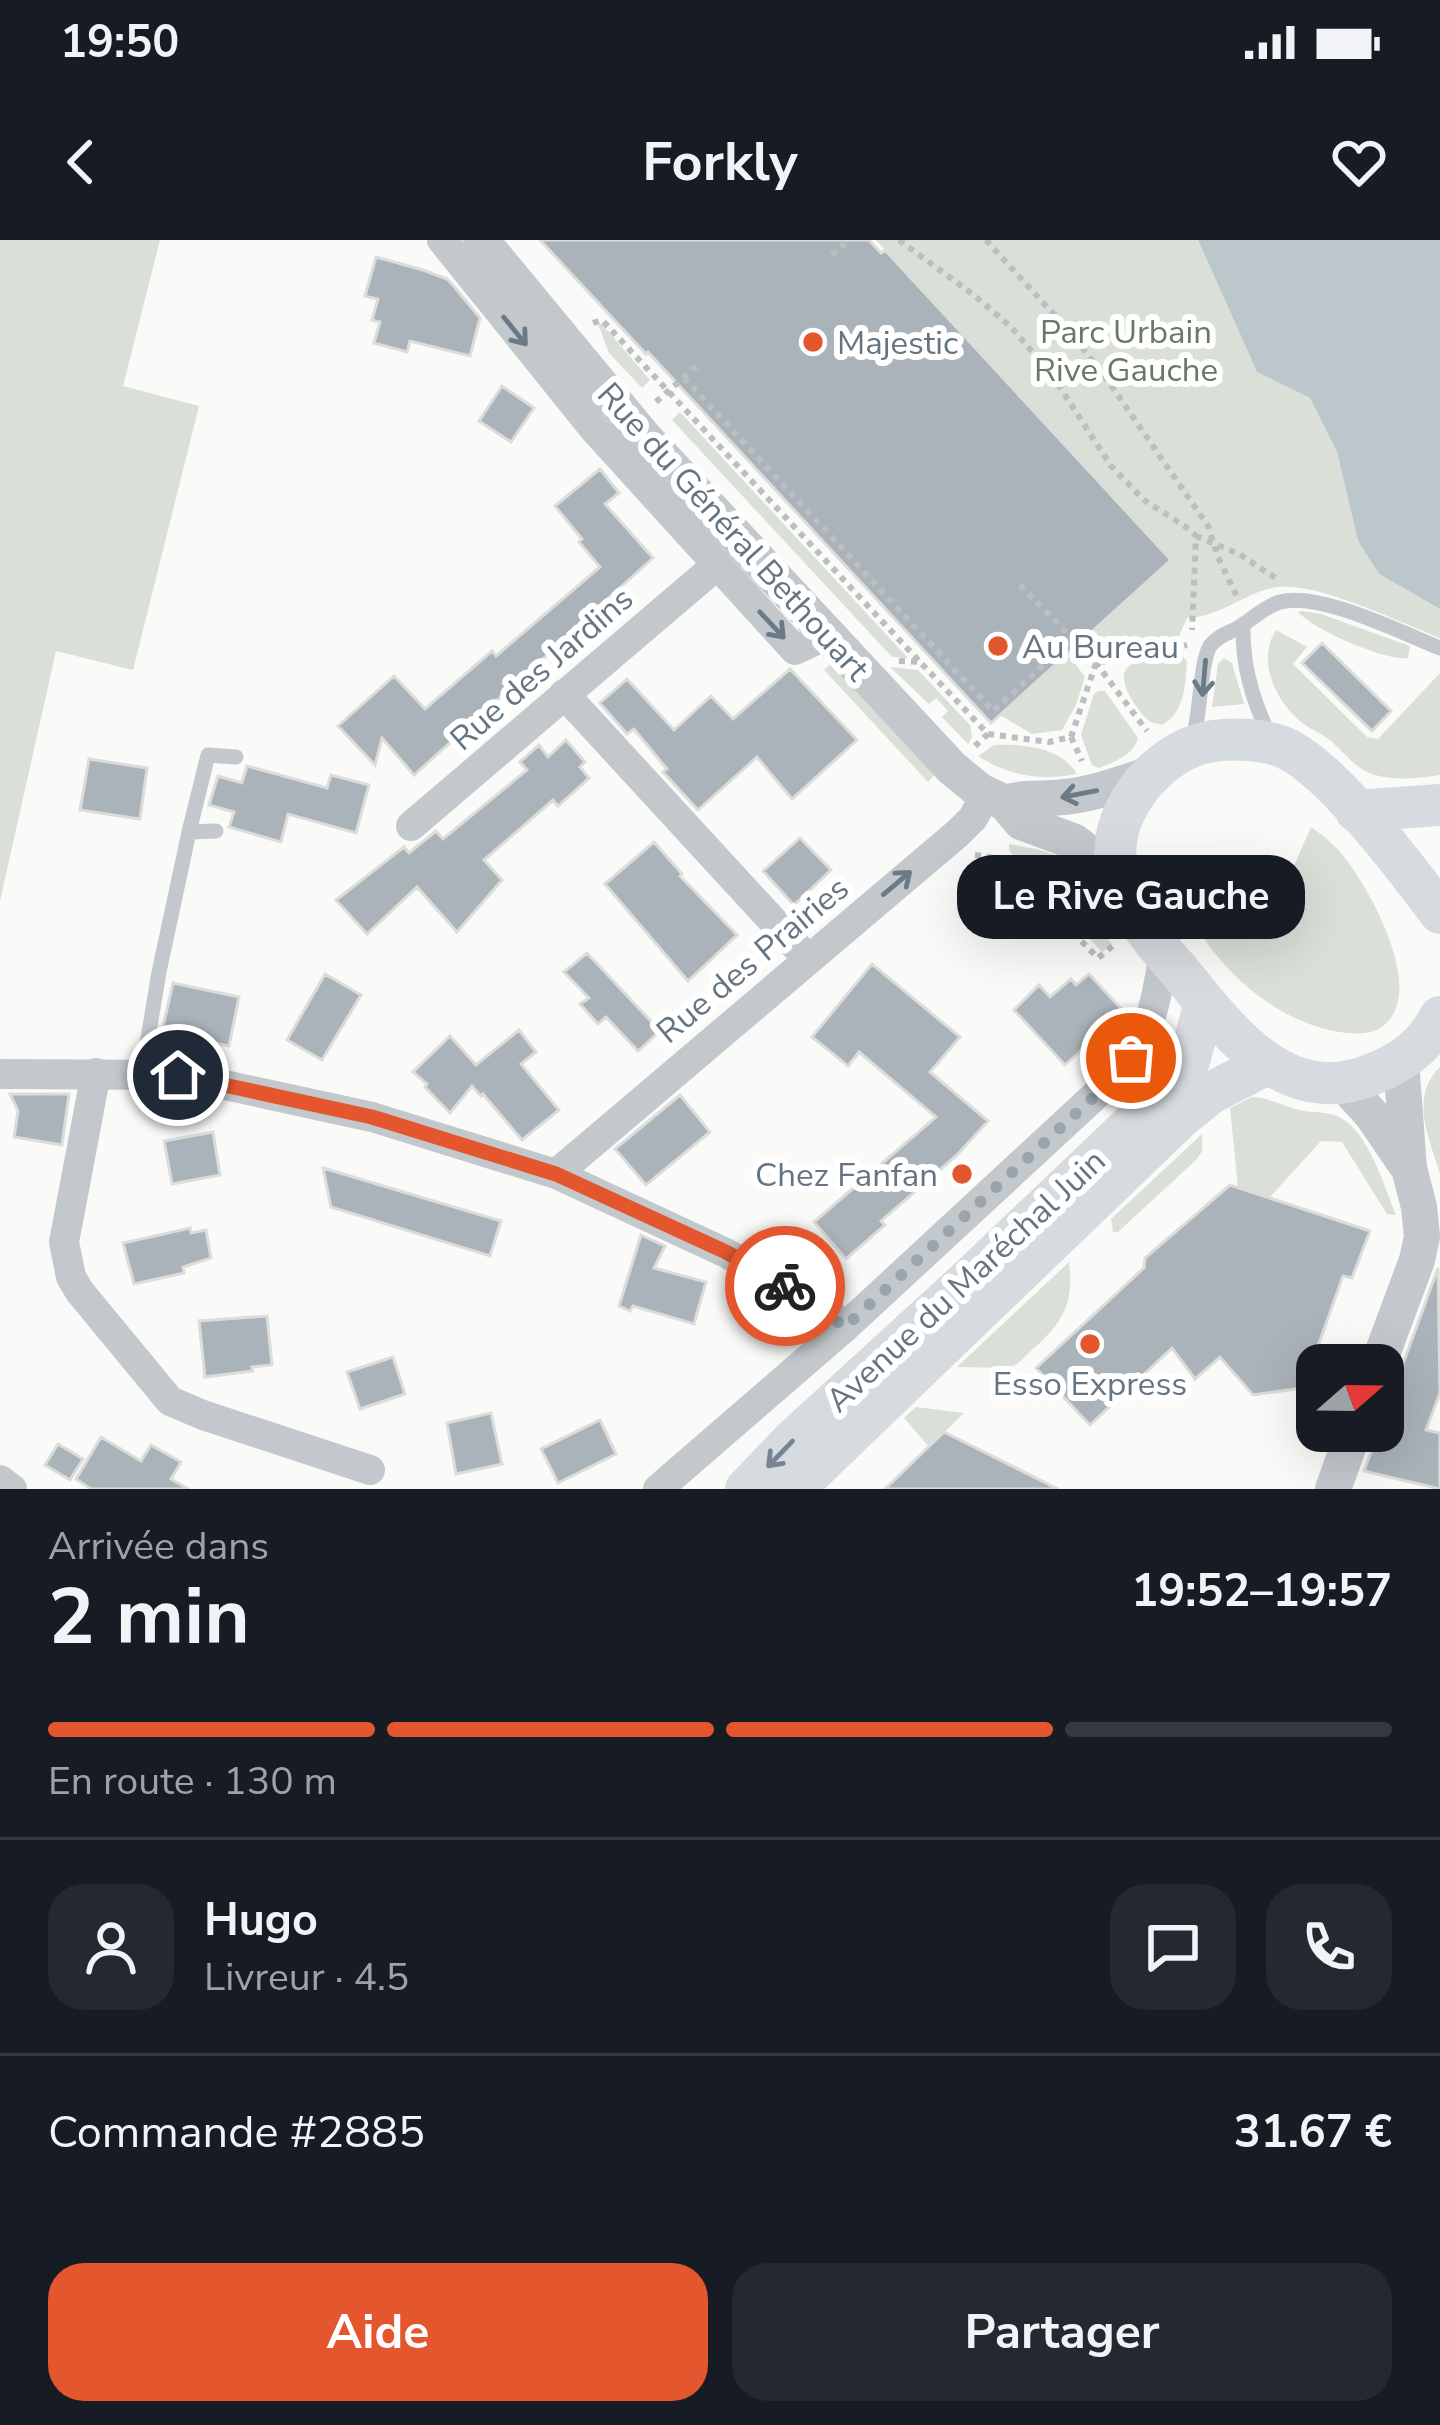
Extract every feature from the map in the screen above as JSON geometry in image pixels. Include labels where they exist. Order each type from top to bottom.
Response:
[{"type":"main road","points":[[1440,913],[1309,762],[1274,745],[1211,741],[1164,754],[1119,822],[1118,876],[1129,904],[1205,1003],[1267,1064],[1297,1079],[1343,1083],[1364,1078],[1422,1045],[1440,1017]]},
{"type":"main road","points":[[1356,811],[1440,805]]},
{"type":"main road","name":"Avenue du Maréchal Juin","points":[[746,1489],[1172,1086],[1190,1061],[1205,1003]]},
{"type":"main road","name":"Avenue du Maréchal Juin","points":[[794,1489],[1180,1118],[1210,1093],[1267,1064]]},
{"type":"street","points":[[442,240],[595,430],[795,650],[827,635]]},
{"type":"street","name":"Rue du Général Bethouart","points":[[481,240],[643,436],[952,768],[1021,822],[1075,842],[1118,876]]},
{"type":"street","name":"Rue des Jardins","points":[[411,826],[717,565]]},
{"type":"street","points":[[564,694],[807,958]]},
{"type":"street","points":[[995,799],[1072,796],[1164,754]]},
{"type":"street","name":"Rue des Prairies","points":[[556,1174],[995,799]]},
{"type":"street","points":[[658,1489],[844,1328],[1121,1069],[1151,1021],[1165,954]]},
{"type":"street","points":[[1386,1344],[1422,1237],[1408,1168],[1401,1060]]},
{"type":"street","points":[[96,1073],[64,1242],[71,1277],[80,1292],[170,1401],[370,1470]]},
{"type":"street","points":[[0,1074],[178,1075],[372,1117],[556,1174],[726,1252],[826,1309],[844,1328]]},
{"type":"street","points":[[1343,1083],[1408,1168]]},
{"type":"street","points":[[1333,1489],[1346,1452]]},
{"type":"street","points":[[0,1480],[12,1489]]},
{"type":"lane","points":[[1164,754],[1200,715],[1209,648],[1254,615],[1280,603],[1334,607],[1440,648]]},
{"type":"lane","points":[[1243,625],[1249,681],[1274,745]]},
{"type":"lane","points":[[142,1074],[159,972],[208,755],[236,757]]},
{"type":"lane","points":[[189,832],[216,831]]},
{"type":"path","points":[[832,255],[848,240]]},
{"type":"path","points":[[899,240],[1011,327],[1052,375],[1111,466],[1144,500],[1196,536],[1239,554],[1283,583],[1293,601]]},
{"type":"path","points":[[986,240],[1106,378],[1208,526],[1238,599]]},
{"type":"path","points":[[593,323],[602,320],[988,734],[1049,742],[1071,737],[1096,663]]},
{"type":"path","points":[[649,409],[700,363]]},
{"type":"path","points":[[684,378],[993,711],[1073,638]]},
{"type":"path","points":[[1096,663],[1192,644],[1196,536]]},
{"type":"path","points":[[1021,585],[1096,663],[1164,754]]},
{"type":"path","points":[[890,661],[920,662]]},
{"type":"path","points":[[967,754],[988,734]]},
{"type":"path","points":[[1073,933],[1098,958],[1108,950]]},
{"type":"green space","points":[[0,240],[160,240],[123,386],[199,406],[133,670],[56,651],[0,901]]},
{"type":"green space","name":"Parc Urbain Rive Gauche","points":[[876,240],[1198,240],[1257,372],[1310,398],[1337,452],[1358,541],[1379,574],[1440,609],[1440,638],[1313,590],[1277,587],[1187,618],[1178,638],[1110,650],[1094,631],[1170,560]]},
{"type":"green space","points":[[598,324],[650,380],[642,388],[609,353]]},
{"type":"green space","points":[[680,412],[908,658],[892,657],[672,420]]},
{"type":"green space","points":[[1301,611],[1410,646],[1408,658],[1350,643],[1306,619]]},
{"type":"green space","points":[[1276,630],[1307,647],[1293,664],[1367,737],[1378,739],[1440,673],[1440,775],[1399,778],[1368,772],[1300,721],[1271,679],[1268,654]]},
{"type":"green space","points":[[1067,653],[1085,677],[1062,730],[1032,734],[1000,715]]},
{"type":"green space","points":[[1175,655],[1187,661],[1184,689],[1175,713],[1162,725],[1149,721],[1137,707],[1125,685],[1125,672],[1137,662]]},
{"type":"green space","points":[[1224,658],[1232,663],[1244,704],[1212,707],[1218,664]]},
{"type":"green space","points":[[832,663],[935,774],[928,782],[824,670]]},
{"type":"green space","points":[[890,667],[918,670],[970,725],[968,744],[942,717],[948,711],[936,698],[929,704]]},
{"type":"green space","points":[[1098,691],[1105,691],[1138,738],[1128,753],[1099,768],[1092,765],[1081,735]]},
{"type":"green space","points":[[994,745],[1052,753],[1077,774],[1038,777],[1001,768],[978,756]]},
{"type":"green space","points":[[1311,827],[1338,849],[1356,873],[1390,942],[1399,990],[1395,1010],[1383,1026],[1370,1032],[1324,1029],[1282,1011],[1244,984],[1199,931],[1218,910],[1265,931]]},
{"type":"green space","points":[[1009,844],[1052,854],[1079,872],[1112,944],[1102,952],[1089,938],[1085,905],[1071,876],[1051,863],[1016,859]]},
{"type":"green space","points":[[1440,1067],[1440,1174],[1423,1105],[1425,1091]]},
{"type":"green space","points":[[1252,1097],[1333,1114],[1348,1123],[1374,1160],[1396,1215],[1387,1214],[1342,1142],[1321,1141],[1269,1198],[1238,1188],[1230,1108]]},
{"type":"green space","points":[[1202,1134],[1197,1159],[1113,1232],[1111,1219]]},
{"type":"green space","points":[[1069,1262],[1065,1309],[1030,1352],[1010,1368],[957,1367]]},
{"type":"green space","points":[[916,1407],[964,1413],[929,1447],[904,1418]]},
{"type":"shaded area","points":[[1198,240],[1440,240],[1440,609],[1379,574],[1358,541],[1337,452],[1310,398],[1257,372]]},
{"type":"building","points":[[540,240],[869,240],[881,253],[885,250],[1171,560],[991,723]]},
{"type":"building","points":[[376,257],[452,284],[480,318],[470,356],[410,341],[407,352],[374,343],[380,322],[372,320],[378,299],[365,296]]},
{"type":"building","points":[[502,386],[534,408],[511,442],[479,421]]},
{"type":"building","points":[[600,469],[619,493],[605,504],[653,558],[585,619],[593,627],[559,657],[553,650],[414,775],[382,738],[375,765],[338,726],[394,676],[425,709],[600,567],[555,506]]},
{"type":"building","points":[[1322,643],[1391,711],[1372,731],[1302,663]]},
{"type":"building","points":[[790,669],[857,740],[792,799],[757,757],[698,810],[663,772],[667,769],[634,729],[627,734],[600,703],[627,679],[674,730],[711,696],[733,719]]},
{"type":"building","points":[[566,740],[585,762],[580,767],[589,778],[558,806],[553,800],[484,860],[502,880],[457,932],[417,887],[367,934],[336,900],[404,847],[409,853],[436,831],[443,839],[527,770],[520,762],[539,745],[548,757]]},
{"type":"building","points":[[89,759],[147,768],[140,819],[80,810]]},
{"type":"building","points":[[247,766],[327,788],[331,775],[369,785],[356,833],[288,814],[281,842],[229,827],[234,812],[209,805],[218,776],[242,783]]},
{"type":"building","points":[[800,838],[831,870],[794,905],[763,871]]},
{"type":"building","points":[[654,842],[737,935],[688,981],[605,884]]},
{"type":"building","points":[[587,953],[660,1031],[638,1051],[606,1017],[598,1024],[580,1004],[589,998],[564,972]]},
{"type":"building","points":[[872,964],[960,1037],[930,1072],[988,1121],[846,1259],[814,1222],[936,1117],[859,1052],[848,1066],[812,1037]]},
{"type":"building","points":[[325,974],[361,995],[322,1060],[287,1040]]},
{"type":"building","points":[[1089,974],[1124,1012],[1065,1065],[1014,1010],[1039,985],[1050,997],[1071,979],[1076,985]]},
{"type":"building","points":[[173,983],[239,997],[229,1046],[162,1031]]},
{"type":"building","points":[[519,1030],[536,1052],[521,1064],[559,1110],[522,1140],[472,1086],[450,1113],[413,1072],[450,1036],[476,1065]]},
{"type":"building","points":[[10,1094],[69,1094],[62,1145],[14,1137],[18,1111]]},
{"type":"building","points":[[680,1095],[710,1132],[646,1185],[615,1149]]},
{"type":"building","points":[[213,1132],[220,1175],[172,1184],[164,1141]]},
{"type":"building","points":[[323,1168],[501,1221],[490,1256],[331,1207]]},
{"type":"building","points":[[1230,1185],[1370,1231],[1352,1278],[1343,1276],[1319,1344],[1296,1344],[1296,1389],[1253,1395],[1220,1357],[1195,1379],[1172,1348],[1090,1425],[1036,1368],[1144,1268],[1145,1258]]},
{"type":"building","points":[[190,1228],[191,1233],[206,1230],[211,1258],[183,1267],[184,1273],[134,1284],[123,1243]]},
{"type":"building","points":[[641,1235],[665,1246],[654,1268],[706,1282],[694,1324],[619,1306]]},
{"type":"building","points":[[1438,1268],[1440,1393],[1426,1430],[1440,1433],[1440,1489],[1364,1471],[1371,1452],[1404,1452],[1404,1361]]},
{"type":"building","points":[[267,1316],[272,1365],[205,1377],[199,1321]]},
{"type":"building","points":[[393,1357],[405,1394],[360,1409],[347,1372]]},
{"type":"building","points":[[491,1413],[502,1464],[456,1474],[447,1423]]},
{"type":"building","points":[[600,1420],[616,1454],[558,1483],[541,1449]]},
{"type":"building","points":[[944,1432],[1058,1489],[885,1489]]},
{"type":"building","points":[[101,1437],[141,1461],[151,1445],[181,1462],[171,1479],[188,1489],[91,1489],[76,1479]]},
{"type":"building","points":[[58,1444],[83,1459],[70,1480],[45,1465]]},
{"type":"way so far","points":[[785,1286],[826,1309],[844,1328],[1131,1058]]},
{"type":"place","name":"Majestic","points":[[813,342]]},
{"type":"place","name":"Au Bureau","points":[[998,646]]},
{"type":"place","name":"Le Rive Gauche","points":[[1131,1058]]},
{"type":"place","name":"Chez Fanfan","points":[[962,1174]]},
{"type":"place","name":"Esso Express","points":[[1090,1344]]},
{"type":"route","points":[[178,1075],[372,1117],[556,1174],[726,1252],[785,1286]]}]
